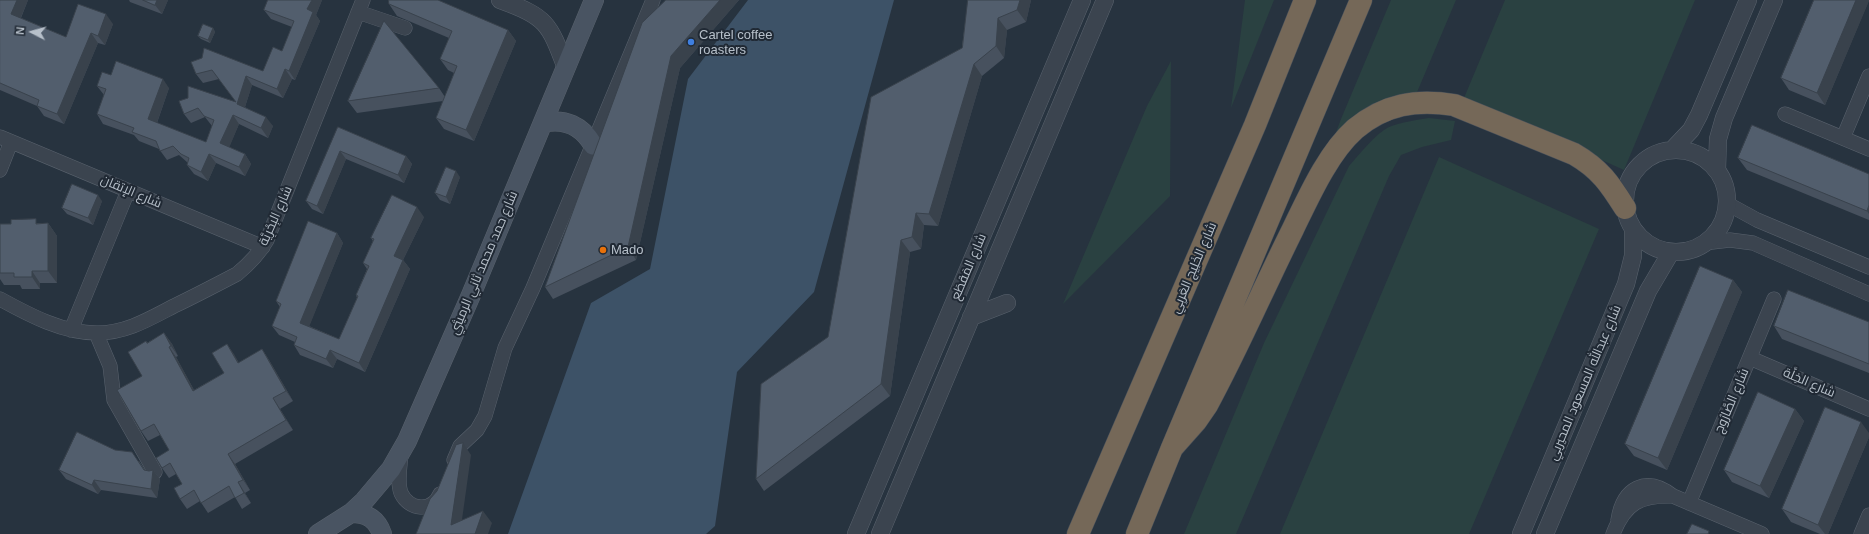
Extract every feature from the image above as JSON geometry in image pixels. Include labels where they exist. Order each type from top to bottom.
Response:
[{"type":"highway","name":"شارع الخَلِيج العَربِي","points":[[1078,534],[1252,132],[1305,0]]},
{"type":"highway","points":[[1137,534],[1361,0]]},
{"type":"highway","points":[[1172,448],[1196,421],[1207,405],[1303,207],[1333,156],[1342,143],[1355,129],[1373,116],[1394,107],[1410,103],[1440,103],[1454,105],[1574,154],[1588,162],[1610,182],[1625,208]]},
{"type":"main road","name":"شارع حمد محمد ثاني الرميثي","points":[[318,534],[352,513],[391,469],[401,452],[423,409],[594,0]]},
{"type":"main road","points":[[543,123],[559,121],[575,126],[586,134],[593,146]]},
{"type":"main road","points":[[352,513],[368,515],[375,520],[382,534]]},
{"type":"street","points":[[500,0],[532,13],[543,21],[551,31],[566,68]]},
{"type":"street","points":[[401,452],[401,491],[409,503],[421,507],[433,505],[438,500],[460,446],[477,430],[485,416],[505,348],[534,288],[653,0]]},
{"type":"street","name":"شارع المَقطَع","points":[[856,534],[1082,0]]},
{"type":"street","name":"شارع المَقطَع","points":[[880,534],[1105,0]]},
{"type":"street","points":[[1672,150],[1691,130],[1699,115],[1748,0]]},
{"type":"street","points":[[1704,243],[1720,226],[1726,203],[1726,192],[1717,170],[1718,139],[1724,118],[1774,0]]},
{"type":"street","points":[[360,6],[405,28]]},
{"type":"street","name":"شارع البِحْرِيَّة","points":[[0,299],[32,315],[71,330],[96,333],[121,331],[133,327],[237,274],[251,262],[263,247],[360,6]]},
{"type":"street","points":[[1843,138],[1869,76]]},
{"type":"street","points":[[1785,114],[1869,149]]},
{"type":"street","points":[[0,170],[6,140]]},
{"type":"street","name":"شارع الإتقان","points":[[6,140],[263,247]]},
{"type":"street","points":[[1717,170],[1704,159],[1689,151],[1672,150],[1659,153],[1646,159],[1636,169],[1629,181],[1625,194],[1625,208],[1633,229],[1643,240],[1656,248],[1671,252],[1688,250],[1704,243],[1730,240],[1753,243],[1869,294]]},
{"type":"street","points":[[71,330],[128,191]]},
{"type":"street","points":[[1726,203],[1757,220],[1869,267]]},
{"type":"street","name":"شارع عبدالله المسعود المحيربي","points":[[1521,534],[1626,284],[1633,256],[1633,229]]},
{"type":"street","name":"شارع عبدالله المسعود المحيربي","points":[[1545,534],[1648,291],[1671,252]]},
{"type":"street","name":"شارع الصَّارُوج","points":[[1689,503],[1774,299]]},
{"type":"street","points":[[948,317],[969,321],[1007,303]]},
{"type":"street","points":[[96,333],[110,366],[114,400],[155,472]]},
{"type":"street","name":"شارع الخِلَّة","points":[[1750,358],[1869,409]]},
{"type":"street","points":[[1613,534],[1618,520],[1634,503],[1642,499],[1656,496],[1673,496],[1762,534]]},
{"type":"street","points":[[1861,534],[1869,515]]},
{"type":"green space","points":[[1245,0],[1274,0],[1231,108]]},
{"type":"green space","points":[[1391,0],[1456,0],[1415,97],[1328,154],[1341,119]]},
{"type":"green space","points":[[1505,0],[1695,0],[1624,170],[1464,98]]},
{"type":"green space","points":[[1171,61],[1170,196],[1063,304],[1147,106]]},
{"type":"green space","points":[[1429,118],[1455,121],[1451,140],[1422,147],[1401,155],[1389,176],[1236,534],[1184,534],[1264,343],[1349,166],[1373,139],[1389,127],[1404,122]]},
{"type":"green space","points":[[1439,157],[1599,229],[1469,534],[1280,534]]},
{"type":"water","points":[[748,0],[894,0],[814,292],[737,372],[715,526],[706,534],[508,534],[591,303],[650,269],[688,79]]},
{"type":"building","points":[[0,0],[17,0],[11,14],[66,37],[78,4],[106,14],[98,36],[91,33],[57,114],[37,106],[39,100],[0,83]]},
{"type":"building","points":[[143,0],[157,0],[155,5]]},
{"type":"building","points":[[268,0],[312,0],[307,9],[313,12],[289,71],[285,69],[277,89],[246,76],[237,104],[266,117],[261,128],[233,115],[220,143],[245,154],[239,167],[209,154],[201,172],[187,165],[189,158],[181,154],[173,146],[160,151],[156,141],[132,132],[134,128],[97,114],[106,89],[97,86],[102,72],[111,75],[116,61],[163,79],[148,119],[206,142],[214,120],[204,116],[198,108],[184,114],[179,101],[188,98],[188,86],[236,102],[212,70],[196,74],[191,62],[202,58],[204,48],[263,71],[273,47],[282,51],[294,21],[264,10]]},
{"type":"building","points":[[389,0],[438,0],[508,30],[466,130],[436,118],[457,66],[440,59],[452,31],[389,4]]},
{"type":"building","points":[[666,0],[720,0],[671,56],[628,247],[545,287],[642,23]]},
{"type":"building","points":[[968,0],[1020,0],[1017,10],[998,18],[996,46],[974,64],[929,214],[916,213],[912,237],[901,240],[881,384],[756,479],[761,384],[828,337],[871,97],[962,48]]},
{"type":"building","points":[[1814,0],[1856,0],[1817,93],[1781,78]]},
{"type":"building","points":[[384,21],[439,88],[348,101]]},
{"type":"building","points":[[203,24],[213,28],[208,40],[198,36]]},
{"type":"building","points":[[1752,125],[1869,174],[1869,205],[1867,211],[1738,158]]},
{"type":"building","points":[[338,127],[406,156],[398,175],[340,151],[317,206],[306,201]]},
{"type":"building","points":[[446,167],[456,171],[446,197],[435,193]]},
{"type":"building","points":[[72,184],[98,195],[88,218],[62,208]]},
{"type":"building","points":[[392,195],[417,207],[394,256],[403,260],[359,363],[330,350],[326,359],[294,345],[297,337],[272,326],[281,304],[276,301],[308,221],[337,233],[300,323],[339,339],[358,296],[356,295],[369,266],[363,263],[374,239],[371,238]]},
{"type":"building","points":[[36,219],[36,224],[48,223],[48,271],[32,271],[32,277],[14,277],[14,273],[0,273],[0,224],[11,224],[11,220]]},
{"type":"building","points":[[1700,266],[1733,280],[1658,458],[1625,444]]},
{"type":"building","points":[[1788,290],[1869,322],[1869,364],[1774,326]]},
{"type":"building","points":[[164,333],[171,346],[169,347],[193,391],[224,373],[212,353],[227,344],[238,363],[262,349],[286,391],[273,398],[286,420],[228,454],[243,480],[238,482],[244,493],[235,498],[229,486],[201,503],[194,490],[180,499],[174,488],[182,484],[170,463],[162,468],[156,458],[169,450],[154,424],[141,431],[117,390],[142,376],[128,352],[146,341],[147,343]]},
{"type":"building","points":[[1758,392],[1795,409],[1760,486],[1724,470]]},
{"type":"building","points":[[1825,407],[1861,422],[1818,525],[1782,509]]},
{"type":"building","points":[[77,432],[115,450],[132,452],[144,470],[153,470],[151,489],[94,480],[92,485],[59,470]]},
{"type":"building","points":[[463,443],[451,525],[483,511],[475,534],[416,534],[430,499],[437,491],[456,445]]},
{"type":"building","points":[[1692,524],[1709,531],[1708,534],[1687,534]]},
{"type":"place","name":"Cartel coffee roasters","points":[[691,42]]},
{"type":"place","name":"Mado","points":[[603,250]]}]
